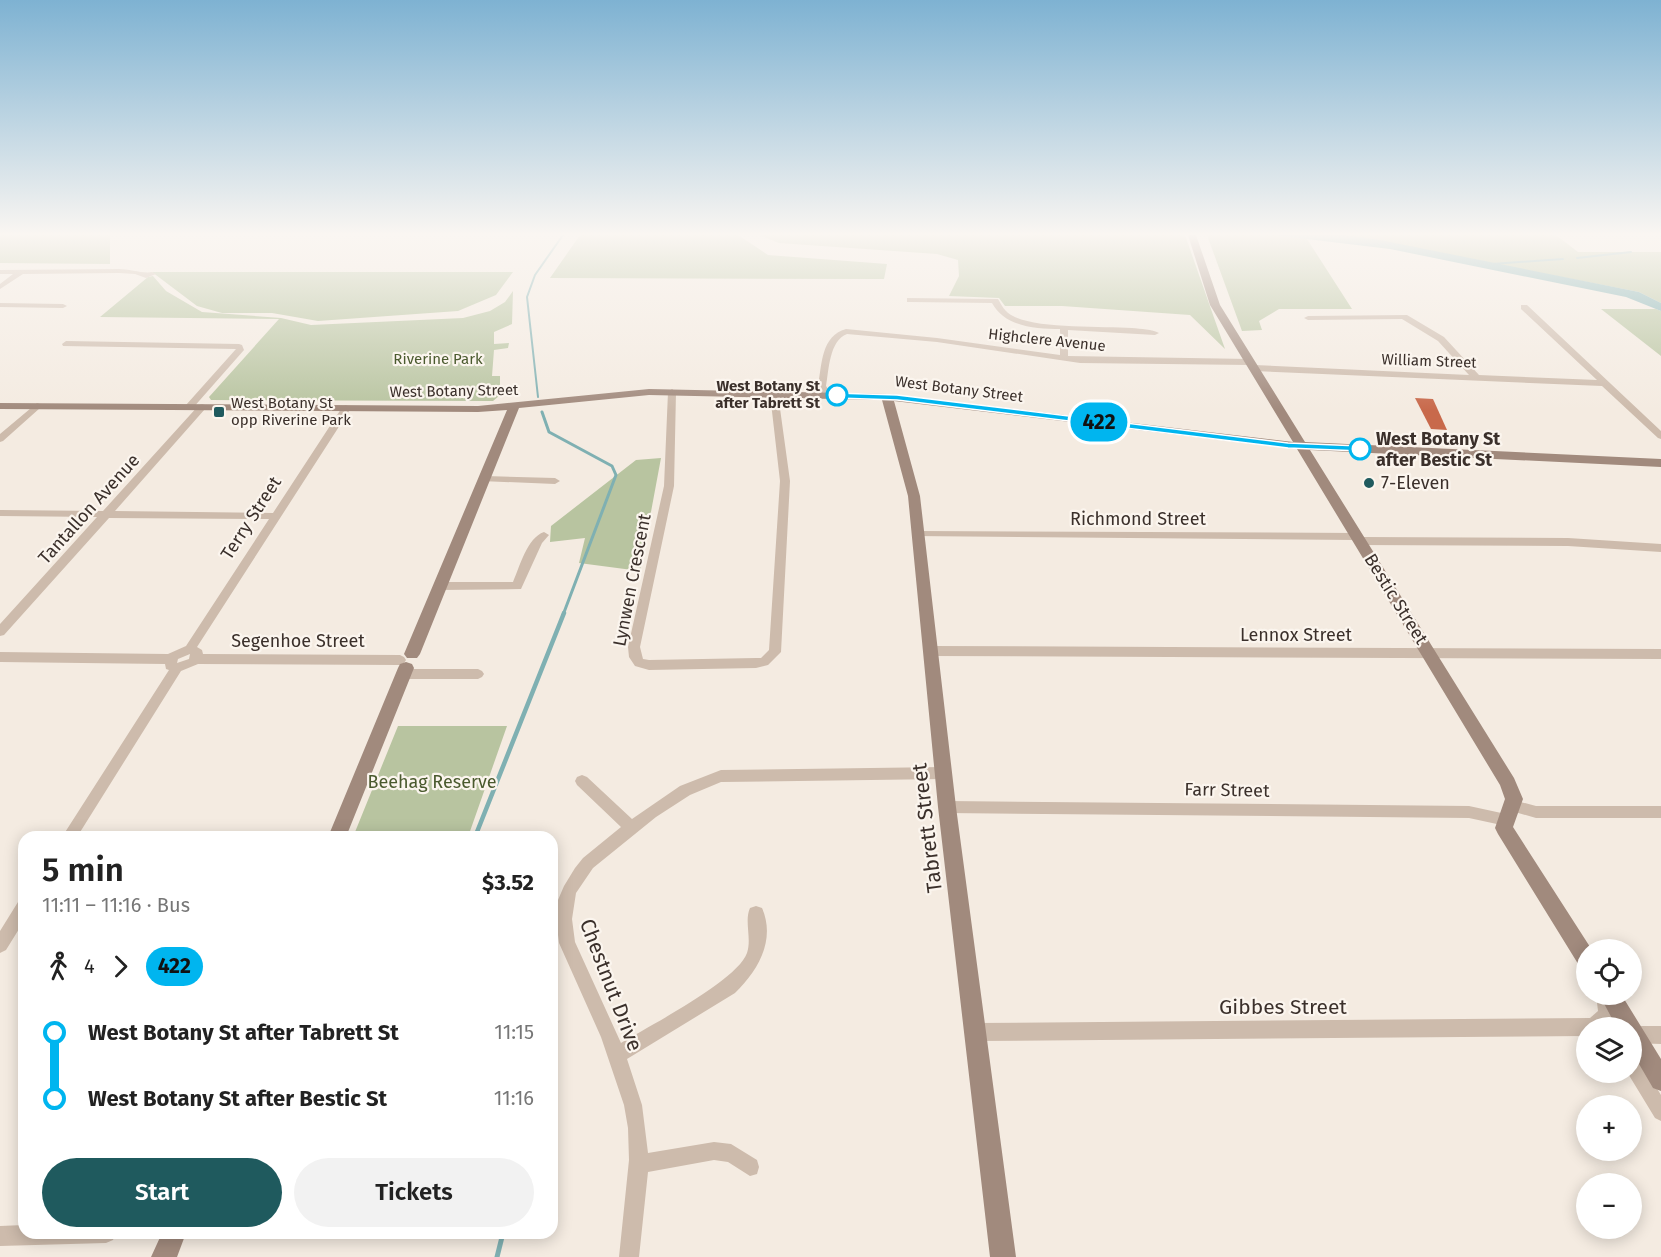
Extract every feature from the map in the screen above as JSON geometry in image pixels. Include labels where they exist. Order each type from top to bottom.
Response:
[{"type":"main road","name":"Bestic Street","points":[[1212,294],[1215,304],[1301,446],[1508,783],[1514,795],[1504,828],[1576,943]]},
{"type":"main road","name":"West Botany Street","points":[[0,406],[513,408],[632,393],[887,397],[1301,446],[1661,463]]},
{"type":"main road","name":"Tabrett Street","points":[[887,397],[911,481],[947,807],[1003,1257]]},
{"type":"main road","points":[[339,831],[513,408]]},
{"type":"main road","points":[[1642,1048],[1661,1080]]},
{"type":"main road","points":[[164,1257],[172,1239]]},
{"type":"street","points":[[910,300],[995,301],[997,308],[1004,316],[1026,324],[1155,333]]},
{"type":"street","points":[[0,305],[63,306]]},
{"type":"street","points":[[1524,308],[1661,436]]},
{"type":"street","points":[[1308,318],[1404,317],[1441,339],[1475,376]]},
{"type":"street","points":[[1064,327],[1064,358]]},
{"type":"street","name":"Highclere Avenue","points":[[827,395],[822,386],[835,334],[855,332],[891,334],[1064,358],[1252,365]]},
{"type":"street","points":[[66,344],[239,347],[237,355],[189,407]]},
{"type":"street","name":"William Street","points":[[1252,365],[1603,383]]},
{"type":"street","name":"Lynwen Crescent","points":[[672,392],[669,486],[634,647],[635,657],[639,663],[756,663],[764,662],[775,652],[785,481],[774,394]]},
{"type":"street","points":[[0,439],[37,406]]},
{"type":"street","name":"Tantallon Avenue","points":[[0,632],[202,407]]},
{"type":"street","name":"Terry Street","points":[[193,654],[276,516],[346,408]]},
{"type":"street","points":[[485,479],[555,481]]},
{"type":"street","points":[[0,513],[276,516]]},
{"type":"street","name":"Richmond Street","points":[[918,534],[1568,542],[1661,548]]},
{"type":"street","points":[[440,586],[517,586],[537,541],[544,535]]},
{"type":"street","name":"Lennox Street","points":[[930,651],[1661,654]]},
{"type":"street","points":[[73,831],[174,664],[177,653],[193,654]]},
{"type":"street","name":"Segenhoe Street","points":[[193,654],[406,664],[478,674]]},
{"type":"street","points":[[0,657],[174,664]]},
{"type":"street","name":"Chestnut Drive","points":[[629,1257],[639,1164],[633,1106],[615,1056],[567,943],[562,920],[564,904],[578,875],[588,863],[686,789],[721,776],[943,773]]},
{"type":"street","points":[[582,781],[633,829]]},
{"type":"street","name":"Farr Street","points":[[947,807],[1509,813],[1661,812]]},
{"type":"street","points":[[615,1056],[729,987],[744,974],[755,959],[759,943],[756,913]]},
{"type":"street","points":[[0,945],[18,916]]},
{"type":"street","name":"Gibbes Street","points":[[975,1032],[1576,1027]]},
{"type":"street","points":[[1642,1032],[1661,1035]]},
{"type":"street","points":[[1642,1081],[1661,1112]]},
{"type":"street","points":[[639,1164],[714,1151],[731,1153],[750,1167]]},
{"type":"street","points":[[0,1236],[18,1235]]},
{"type":"green space","name":"Riverine Park","points":[[128,294],[171,294],[202,312],[281,318],[311,325],[463,318],[490,311],[505,302],[513,294],[512,324],[494,332],[494,344],[509,343],[508,348],[494,350],[492,376],[500,376],[500,385],[505,391],[493,401],[211,400],[209,397],[279,319],[100,317]]},
{"type":"green space","points":[[181,294],[497,294],[458,311],[318,321],[272,313],[222,313],[197,306]]},
{"type":"green space","points":[[950,294],[1206,294],[1225,349],[1190,315],[1062,306],[1005,306],[999,298],[949,296]]},
{"type":"green space","points":[[1228,294],[1342,294],[1352,309],[1279,309],[1259,321],[1262,330],[1242,331]]},
{"type":"green space","points":[[1642,294],[1661,294],[1661,303]]},
{"type":"green space","points":[[1601,309],[1656,309],[1661,311],[1661,356]]},
{"type":"green space","points":[[661,458],[640,571],[579,563],[585,538],[550,542],[551,526],[636,460]]},
{"type":"green space","name":"Beehag Reserve","points":[[398,726],[507,726],[470,831],[355,831]]},
{"type":"water","points":[[1610,294],[1642,294],[1661,303],[1661,311],[1626,297]]},
{"type":"building","points":[[1415,398],[1433,399],[1447,430],[1431,429]]},
{"type":"waterway","points":[[528,294],[538,397]]},
{"type":"waterway","points":[[542,412],[549,432],[612,466],[616,475],[563,615]]},
{"type":"waterway","points":[[477,831],[564,613]]},
{"type":"waterway","points":[[497,1257],[502,1239]]},
{"type":"bus line","name":"422","points":[[837,395],[897,398],[1288,445],[1360,449]]},
{"type":"place","name":"West Botany St after Tabrett St","points":[[837,395]]},
{"type":"place","name":"West Botany St opp Riverine Park","points":[[219,412]]},
{"type":"place","name":"West Botany St after Bestic St","points":[[1360,449]]},
{"type":"place","name":"7-Eleven","points":[[1369,483]]}]
